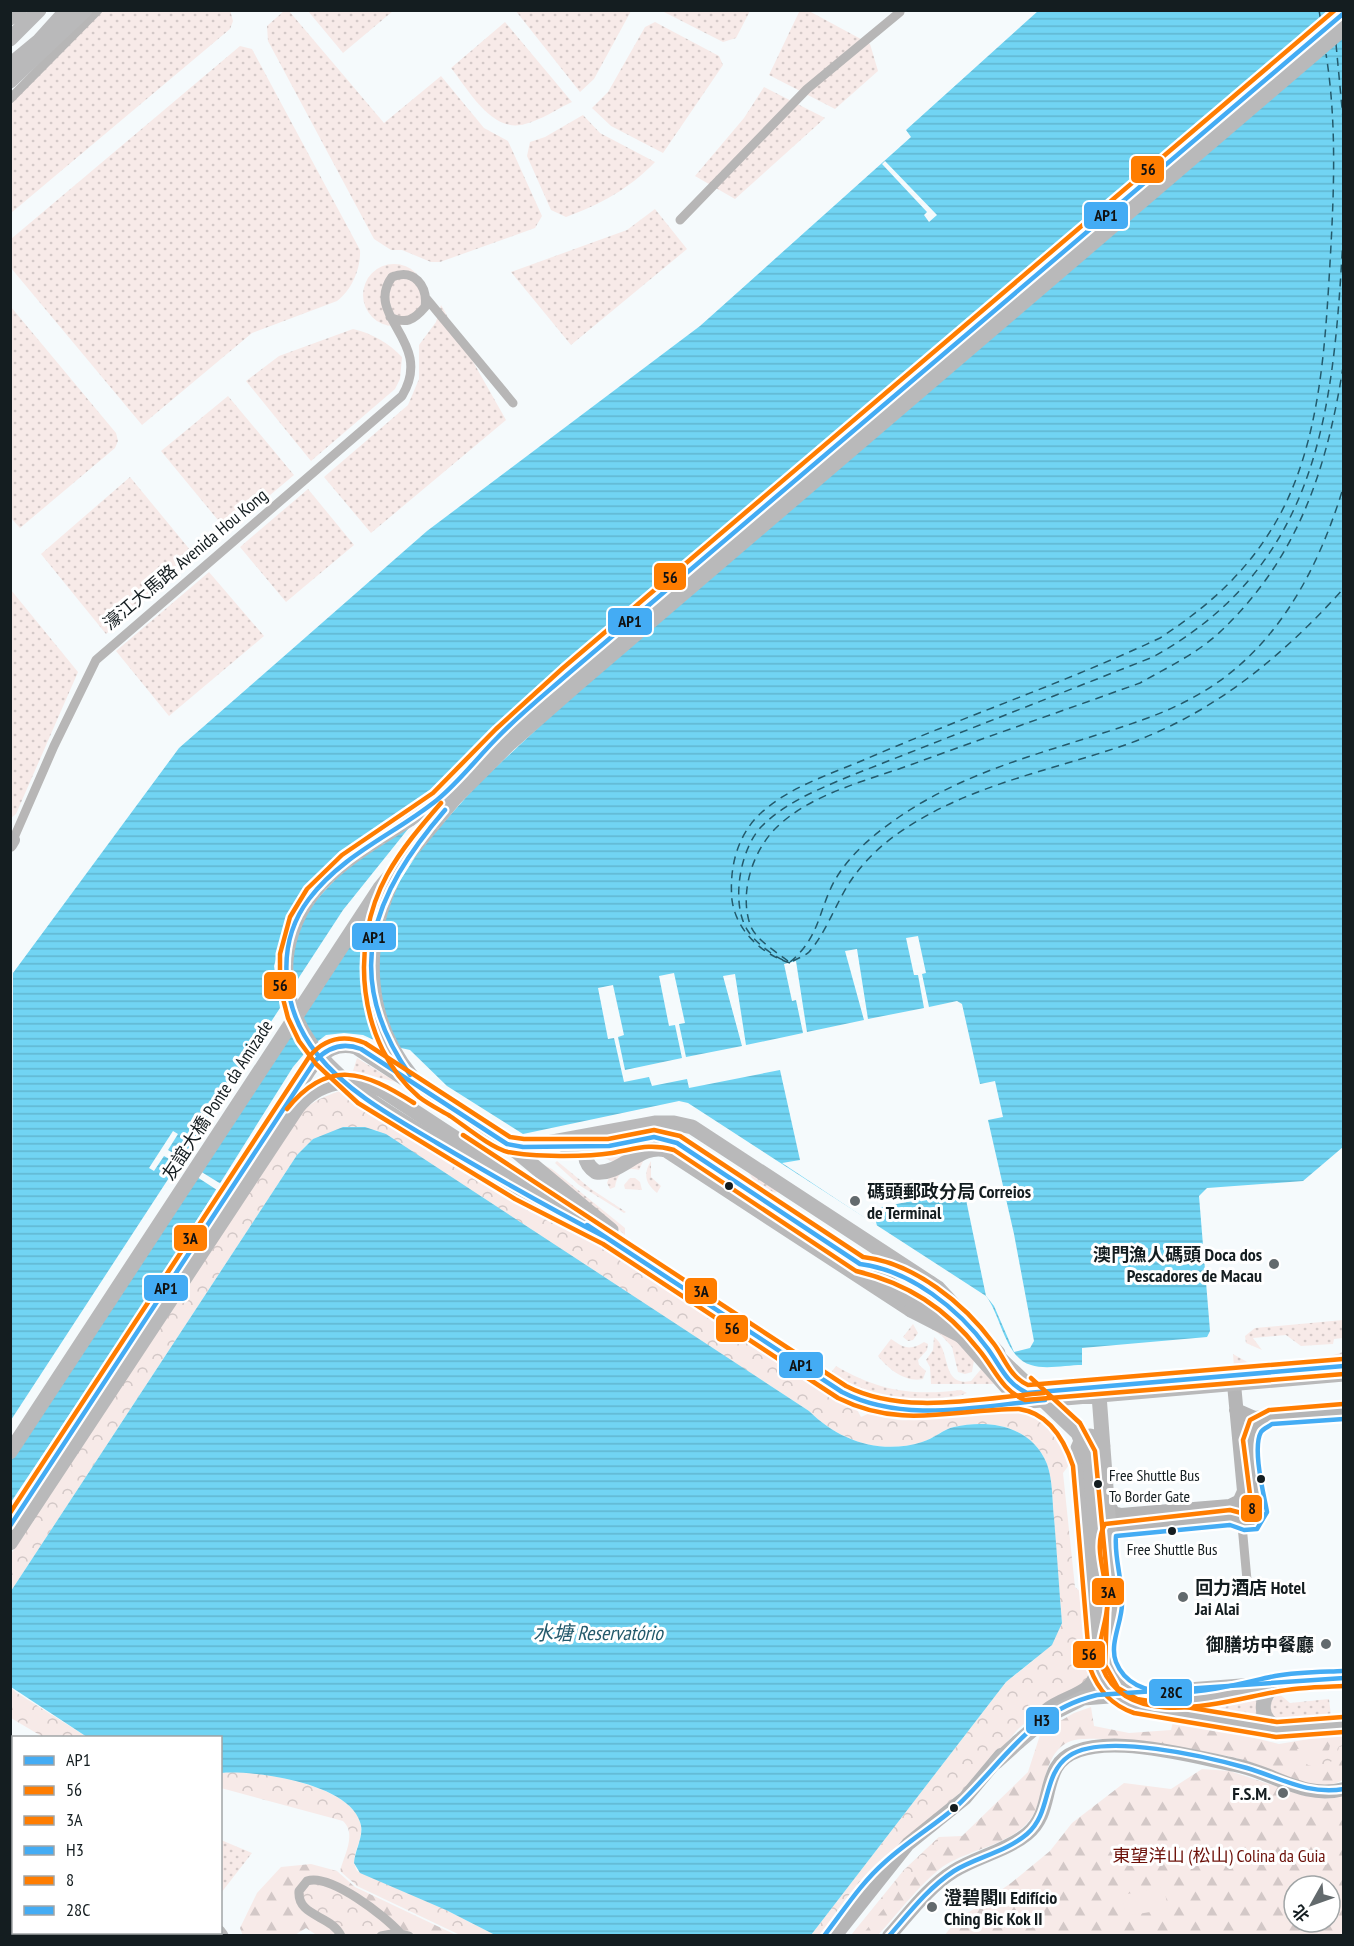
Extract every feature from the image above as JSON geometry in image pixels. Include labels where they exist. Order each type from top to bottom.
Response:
[{"type":"main road","points":[[10,18],[22,18],[39,10]]},
{"type":"main road","points":[[10,65],[39,41],[67,10]]},
{"type":"main road","points":[[10,81],[85,10]]},
{"type":"main road","name":"友誼大橋 Ponte da Amizade","points":[[10,1433],[335,937],[378,875],[448,790],[501,735],[567,674],[1344,13]]},
{"type":"main road","points":[[10,39],[22,18]]},
{"type":"main road","name":"友誼大橋 Ponte da Amizade","points":[[10,1452],[356,925],[417,843],[510,743],[576,684],[1344,28]]},
{"type":"main road","points":[[448,790],[426,809],[347,861],[321,884],[297,920],[286,961],[286,980],[292,1010],[315,1051],[363,1097],[519,1193],[609,1234]]},
{"type":"main road","points":[[417,843],[386,895],[376,923],[371,957],[372,992],[386,1040],[405,1069],[424,1091]]},
{"type":"main road","points":[[10,1527],[318,1057],[339,1045],[361,1049],[500,1140],[609,1234]]},
{"type":"main road","points":[[290,1102],[308,1085],[332,1075],[351,1073],[375,1077],[842,1392],[862,1402],[882,1408],[914,1411],[1019,1398],[1344,1366]]},
{"type":"main road","points":[[10,1544],[297,1108],[318,1089],[344,1082],[361,1083],[377,1088],[609,1234]]},
{"type":"main road","points":[[537,1145],[587,1146],[643,1125],[674,1123],[703,1133],[930,1282],[1022,1379]]},
{"type":"main road","points":[[500,1140],[515,1146],[654,1137],[677,1143],[940,1317],[957,1331],[1019,1398],[1044,1410],[1064,1429],[1080,1464]]},
{"type":"main road","points":[[606,1139],[601,1160],[607,1167],[616,1167]]},
{"type":"main road","points":[[587,1146],[585,1158],[593,1170],[603,1172],[649,1149],[666,1150],[911,1310],[984,1346],[1071,1424],[1086,1448],[1090,1464],[1101,1588],[1109,1627]]},
{"type":"main road","points":[[911,1310],[922,1311],[933,1303],[935,1292],[930,1282]]},
{"type":"main road","points":[[1019,1398],[1099,1395],[1344,1374]]},
{"type":"main road","points":[[1099,1395],[1115,1607],[1109,1627],[1107,1650],[1110,1666],[1120,1682],[1144,1698],[1162,1701],[1218,1696],[1277,1684]]},
{"type":"main road","points":[[1103,1446],[1096,1437],[1083,1439],[1078,1448],[1097,1658],[1103,1681],[1113,1694],[1135,1706],[1284,1729],[1344,1724]]},
{"type":"main road","points":[[1097,1658],[1101,1588]]},
{"type":"main road","points":[[996,1762],[1051,1714],[1083,1698],[1344,1678]]},
{"type":"main road","points":[[1277,1684],[1266,1693],[1263,1711],[1270,1723],[1284,1729]]},
{"type":"street","points":[[10,99],[98,10]]},
{"type":"street","points":[[680,220],[731,164],[807,89],[900,12]]},
{"type":"street","points":[[426,298],[424,307],[409,321],[402,322],[390,317],[384,294],[392,277],[411,274],[421,284],[426,298],[513,403]]},
{"type":"street","name":"濠江大馬路 Avenida Hou Kong","points":[[11,841],[96,660],[394,406],[407,387],[412,374],[411,354],[390,317]]},
{"type":"street","points":[[1234,1384],[1244,1491],[1234,1511],[1242,1523],[1247,1580]]},
{"type":"street","points":[[1236,1410],[1250,1418],[1344,1411]]},
{"type":"street","points":[[1109,1533],[1113,1527],[1231,1517],[1242,1523],[1258,1517],[1260,1509],[1256,1502],[1251,1438],[1258,1424],[1272,1417]]},
{"type":"street","points":[[1108,1506],[1113,1513],[1121,1515],[1230,1506],[1249,1498],[1256,1502]]},
{"type":"street","points":[[835,1935],[891,1866],[965,1798],[1019,1732],[1064,1699],[1088,1688],[1095,1678],[1097,1658]]},
{"type":"street","points":[[824,1935],[870,1877],[969,1805],[1016,1752],[1057,1716],[1083,1704],[1097,1702],[1135,1706]]},
{"type":"street","points":[[889,1935],[947,1876],[1020,1839],[1035,1826],[1044,1810],[1056,1769],[1073,1753],[1097,1746],[1119,1745],[1237,1766],[1314,1793],[1344,1789]]},
{"type":"street","points":[[846,1935],[910,1847]]},
{"type":"street","points":[[341,1935],[333,1924],[307,1910],[301,1904],[299,1891],[306,1882],[319,1880],[352,1895],[405,1934]]},
{"type":"street","points":[[381,1935],[405,1934]]},
{"type":"green space","points":[[230,10],[233,21],[230,29],[11,213],[10,94],[94,11]]},
{"type":"green space","points":[[285,10],[289,11],[384,123],[441,76],[484,128],[508,141],[542,216],[535,228],[440,262],[431,262],[402,250],[391,250],[374,239],[268,41],[267,26]]},
{"type":"green space","points":[[515,10],[631,11],[594,79],[580,92]]},
{"type":"green space","points":[[800,10],[809,11],[870,44],[878,71],[835,109],[769,75]]},
{"type":"green space","points":[[308,11],[393,11],[343,53]]},
{"type":"green space","points":[[662,11],[750,11],[736,38],[723,42]]},
{"type":"green space","points":[[505,22],[572,102],[537,120],[513,125],[492,116],[473,98],[451,68]]},
{"type":"green space","points":[[655,22],[719,56],[723,65],[663,153],[611,126],[592,108],[608,92],[645,27]]},
{"type":"green space","points":[[240,46],[252,49],[360,250],[357,271],[347,291],[337,301],[252,333],[142,425],[11,268],[11,239]]},
{"type":"green space","points":[[764,87],[825,118],[735,199],[695,176],[744,118]]},
{"type":"green space","points":[[583,115],[600,133],[655,162],[614,195],[566,217],[551,210],[527,156],[530,142],[545,137]]},
{"type":"green space","points":[[655,209],[687,249],[571,345],[511,272],[627,230]]},
{"type":"green space","points":[[394,264],[416,273],[425,295],[416,317],[394,326],[372,317],[363,295],[372,273]]},
{"type":"green space","points":[[441,305],[506,420],[371,533],[324,477],[408,405],[419,379],[419,345],[436,322]]},
{"type":"green space","points":[[11,307],[116,433],[118,441],[115,448],[20,528],[10,517]]},
{"type":"green space","points":[[353,329],[379,339],[402,357],[400,379],[395,389],[311,461],[246,381],[279,356]]},
{"type":"green space","points":[[228,396],[294,475],[227,531],[161,451]]},
{"type":"green space","points":[[130,477],[196,557],[106,634],[41,554]]},
{"type":"green space","points":[[308,489],[354,545],[286,602],[240,547]]},
{"type":"green space","points":[[209,572],[264,636],[169,716],[116,651]]},
{"type":"green space","points":[[11,590],[78,672],[16,814],[11,818]]},
{"type":"green space","points":[[357,1058],[396,1082],[353,1071]]},
{"type":"green space","points":[[340,1091],[495,1187],[567,1221],[837,1397],[855,1406],[861,1417],[872,1412],[898,1420],[998,1410],[1021,1412],[1042,1418],[1060,1433],[1075,1457],[1063,1473],[1075,1587],[1086,1597],[1088,1679],[1084,1686],[1048,1704],[1018,1729],[976,1779],[876,1865],[821,1935],[811,1935],[1006,1682],[1034,1660],[1062,1623],[1051,1484],[1047,1464],[1040,1451],[1020,1433],[1008,1428],[982,1424],[950,1428],[926,1441],[907,1446],[876,1446],[847,1437],[376,1130],[313,1139],[297,1155],[11,1591],[11,1554],[293,1121],[314,1102]]},
{"type":"green space","points":[[661,1141],[670,1144],[937,1320],[954,1334],[974,1360],[972,1372],[965,1374],[958,1372],[952,1347],[941,1335],[826,1261],[832,1253],[670,1146],[647,1146],[614,1162],[604,1158],[606,1151]]},
{"type":"green space","points":[[646,1155],[639,1170],[630,1169],[622,1172],[615,1187],[610,1189],[607,1183],[610,1175]]},
{"type":"green space","points":[[557,1161],[591,1189],[626,1212],[624,1213],[579,1185],[555,1163]]},
{"type":"green space","points":[[651,1161],[651,1177],[661,1186],[657,1193],[646,1178]]},
{"type":"green space","points":[[540,1163],[552,1169],[625,1228],[625,1235]]},
{"type":"green space","points":[[748,1171],[778,1192],[765,1194],[758,1189]]},
{"type":"green space","points":[[630,1178],[635,1178],[640,1182],[642,1190],[625,1189],[624,1185]]},
{"type":"green space","points":[[1343,1320],[1343,1338],[1334,1339],[1333,1344],[1301,1346],[1286,1335],[1253,1338],[1262,1350],[1246,1343],[1245,1336],[1255,1328]]},
{"type":"green space","points":[[913,1324],[918,1333],[913,1340],[908,1341],[903,1337]]},
{"type":"green space","points":[[934,1337],[943,1350],[950,1373],[955,1378],[961,1381],[971,1381],[982,1368],[994,1384],[931,1384],[930,1367],[926,1360],[933,1350]]},
{"type":"green space","points":[[891,1339],[907,1347],[915,1347],[924,1342],[928,1344],[927,1350],[918,1360],[919,1365],[926,1371],[923,1379],[910,1379],[898,1374],[878,1356]]},
{"type":"green space","points":[[1343,1352],[1343,1363],[1328,1361],[1327,1357]]},
{"type":"green space","points":[[1233,1354],[1249,1363],[1322,1358],[1320,1361],[1234,1367]]},
{"type":"green space","points":[[836,1366],[867,1381],[896,1390],[943,1392],[961,1390],[967,1393],[953,1397],[896,1398],[869,1392],[830,1374]]},
{"type":"green space","points":[[10,1687],[85,1736],[41,1736],[11,1718]]},
{"type":"green space","points":[[1277,1692],[1290,1703],[1329,1699],[1331,1716],[1274,1718],[1266,1707]]},
{"type":"green space","points":[[1260,1695],[1264,1721],[1176,1704]]},
{"type":"green space","points":[[1091,1707],[1094,1726],[1129,1733],[1171,1730],[1174,1718],[1279,1744],[1309,1739],[1311,1733],[1332,1732],[1343,1736],[1343,1780],[1331,1785],[1307,1785],[1262,1766],[1214,1753],[1131,1741],[1085,1739],[1071,1741],[1061,1747],[1054,1756],[1034,1813],[1020,1830],[947,1864],[921,1887],[878,1935],[851,1936],[904,1870],[939,1837],[962,1836],[1028,1772],[1041,1732],[1074,1713]]},
{"type":"green space","points":[[1343,1737],[1343,1746],[1339,1747],[1332,1761],[1324,1766],[1308,1765],[1300,1758],[1297,1749],[1304,1748],[1310,1755],[1321,1756],[1329,1750],[1331,1741]]},
{"type":"green space","name":"東望洋山 (松山) Colina da Guia","points":[[1202,1769],[1230,1771],[1305,1796],[1343,1795],[1343,1935],[944,1936],[955,1922],[1011,1883],[1050,1851],[1072,1823],[1124,1783],[1171,1789]]},
{"type":"green space","points":[[237,1771],[289,1779],[328,1792],[344,1801],[356,1813],[361,1826],[355,1854],[357,1871],[446,1910],[495,1935],[460,1935],[357,1886],[340,1871],[349,1838],[347,1826],[343,1821],[222,1788],[222,1773]]},
{"type":"green space","points":[[939,1837],[937,1844],[862,1935],[851,1935],[904,1870]]},
{"type":"green space","points":[[222,1841],[252,1853],[222,1892]]},
{"type":"green space","points":[[311,1864],[337,1871],[355,1887],[456,1935],[318,1936],[306,1928],[295,1935],[243,1936],[240,1928],[257,1893],[281,1867]]},
{"type":"green space","points":[[313,1884],[353,1899],[387,1925],[368,1935],[344,1935],[303,1905],[304,1891]]},
{"type":"green space","points":[[1164,1887],[1168,1909],[1126,1916],[1122,1895]]},
{"type":"water","points":[[1038,11],[1343,11],[1343,1147],[1303,1181],[1207,1188],[1199,1196],[1210,1331],[1207,1337],[1082,1348],[1082,1365],[1037,1366],[1022,1361],[1015,1354],[986,1296],[688,1103],[679,1101],[523,1134],[447,1086],[410,1050],[383,1044],[363,1035],[344,1033],[326,1035],[309,1048],[293,1067],[158,1282],[11,1502],[13,973],[179,748],[427,531],[700,326],[911,137],[906,130]]},
{"type":"water","name":"水塘 Reservatório","points":[[343,1127],[365,1127],[386,1134],[847,1437],[876,1446],[907,1446],[926,1441],[954,1427],[982,1424],[1008,1428],[1020,1433],[1040,1451],[1049,1470],[1051,1484],[1062,1623],[1052,1645],[1006,1682],[811,1935],[495,1935],[446,1910],[360,1873],[354,1863],[361,1837],[360,1822],[352,1809],[338,1797],[299,1782],[277,1777],[222,1773],[222,1736],[85,1736],[11,1687],[11,1591],[297,1155],[313,1139]]},
{"type":"pier","points":[[885,161],[937,215],[929,222],[924,215],[927,212],[882,164]]},
{"type":"pier","points":[[573,695],[477,785],[421,848],[394,890],[388,905],[375,962],[391,1050],[384,1048],[373,1021],[365,979],[365,960],[377,904],[301,1018],[311,1050],[307,1054],[291,1034],[200,1171],[221,1184],[217,1190],[197,1177],[11,1459],[11,1420],[178,1164],[164,1156],[154,1171],[149,1168],[173,1131],[178,1134],[168,1150],[182,1158],[280,1008],[274,966],[286,924],[297,904],[393,824]],"holes":[[[412,824],[343,910],[294,985],[292,951],[305,912],[345,869]]]},
{"type":"pier","points":[[918,936],[926,973],[922,974],[929,1007],[957,1001],[962,1004],[980,1084],[995,1081],[1003,1117],[988,1120],[1014,1234],[1034,1341],[1030,1348],[1014,1352],[994,1306],[986,1296],[964,1190],[873,1209],[877,1226],[782,1163],[800,1160],[780,1070],[689,1088],[687,1079],[652,1086],[649,1077],[624,1082],[614,1038],[608,1039],[598,988],[613,985],[624,1035],[618,1037],[625,1070],[682,1058],[675,1025],[669,1026],[659,976],[674,973],[685,1023],[679,1024],[686,1057],[742,1046],[723,976],[735,974],[746,1045],[803,1033],[796,1000],[792,1001],[784,964],[796,961],[807,1032],[864,1020],[845,951],[857,949],[868,1019],[924,1008],[918,975],[914,975],[906,938]]},
{"type":"ferry route","points":[[1319,10],[1321,22]]},
{"type":"ferry route","points":[[1336,44],[1344,129]]},
{"type":"ferry route","points":[[790,963],[769,954],[760,947],[744,931],[734,911],[731,888],[736,853],[746,831],[761,813],[784,796],[811,782],[1160,638],[1195,613],[1226,586],[1253,555],[1277,520],[1303,460],[1318,395],[1322,362],[1328,295],[1333,184],[1332,106],[1326,54]]},
{"type":"ferry route","points":[[783,960],[764,948],[751,935],[743,920],[740,906],[740,877],[743,862],[754,836],[771,817],[803,797],[838,781],[1153,657],[1210,618],[1254,573],[1287,524],[1310,470],[1325,412],[1334,351],[1344,221]]},
{"type":"ferry route","points":[[788,961],[754,932],[747,914],[746,901],[747,887],[755,859],[761,847],[778,826],[824,796],[1140,683],[1212,639],[1248,602],[1271,572],[1306,507],[1329,437],[1344,361]]},
{"type":"ferry route","points":[[790,962],[809,941],[833,884],[852,856],[899,817],[938,794],[979,775],[1168,710],[1201,693],[1228,675],[1252,653],[1292,603],[1322,546],[1344,485]]},
{"type":"ferry route","points":[[793,961],[815,945],[860,868],[875,852],[900,832],[934,811],[960,799],[1014,779],[1125,745],[1188,717],[1217,700],[1271,660],[1344,588]]},
{"type":"transit line","name":"56","points":[[1335,10],[563,668],[496,729],[433,793],[342,855],[307,889],[290,917],[280,954],[280,987],[288,1018],[299,1041],[316,1064],[358,1103],[515,1199],[603,1244],[838,1398],[861,1408],[906,1416],[1019,1409],[1030,1411],[1047,1422],[1060,1437],[1073,1466],[1090,1668],[1101,1690],[1119,1706],[1134,1713],[1276,1737],[1344,1732]]},
{"type":"transit line","name":"AP1","points":[[607,1238],[521,1192],[405,1124],[358,1093],[329,1068],[305,1037],[290,998],[287,957],[298,917],[309,899],[337,869],[437,800],[532,705],[1344,13]]},
{"type":"transit line","name":"56","points":[[441,803],[399,856],[387,875],[375,902],[367,931],[364,962],[366,992],[372,1022],[382,1050],[398,1075],[419,1097],[486,1141],[508,1152],[545,1156],[601,1154],[650,1147],[674,1150],[856,1271],[892,1282],[924,1299],[953,1322],[985,1357],[1004,1385],[1025,1400],[1344,1374]]},
{"type":"transit line","name":"AP1","points":[[410,1075],[388,1038],[376,1003],[371,970],[374,937],[383,905],[399,873],[445,810]]},
{"type":"transit line","name":"3A","points":[[10,1513],[309,1057],[328,1042],[342,1039],[365,1043],[510,1137],[608,1139],[654,1130],[680,1136],[863,1257],[901,1267],[936,1287],[968,1314],[994,1344],[1012,1372],[1028,1385],[1343,1359]]},
{"type":"transit line","name":"AP1","points":[[10,1526],[315,1061],[325,1052],[342,1046],[361,1049],[507,1144],[523,1147],[609,1146],[654,1137],[677,1143],[860,1264],[897,1274],[932,1294],[963,1320],[988,1349],[1009,1379],[1027,1393],[1344,1366]]},
{"type":"transit line","name":"3A","points":[[287,1109],[302,1093],[317,1082],[332,1076],[347,1075],[363,1077],[379,1083],[414,1103]]},
{"type":"transit line","name":"3A","points":[[463,1135],[846,1386],[869,1395],[918,1403],[969,1401],[1044,1393]]},
{"type":"transit line","name":"AP1","points":[[587,1225],[842,1392],[866,1402],[891,1408],[942,1410],[1045,1400]]},
{"type":"transit line","name":"3A","points":[[1031,1378],[1080,1423],[1095,1451],[1108,1587],[1105,1665],[1118,1688],[1137,1699],[1277,1722],[1343,1717]]},
{"type":"transit line","name":"8","points":[[1343,1404],[1269,1410],[1250,1420],[1243,1440],[1252,1510],[1249,1515],[1230,1510],[1105,1524],[1101,1534],[1100,1555],[1107,1609],[1101,1638],[1100,1660],[1115,1687],[1133,1700],[1155,1706],[1179,1708],[1292,1689],[1344,1686]]},
{"type":"transit line","name":"28C","points":[[1343,1671],[1309,1672],[1212,1689],[1165,1692],[1144,1688],[1127,1678],[1116,1662],[1114,1648],[1122,1604],[1116,1536],[1230,1525],[1244,1530],[1257,1529],[1267,1512],[1258,1460],[1261,1432],[1272,1424],[1344,1419]]},
{"type":"transit line","name":"H3","points":[[824,1936],[876,1870],[957,1806],[1020,1740],[1053,1713],[1097,1695],[1344,1678]]},
{"type":"transit line","name":"H3","points":[[889,1936],[919,1901],[954,1871],[1010,1845],[1027,1834],[1040,1815],[1050,1783],[1060,1764],[1069,1756],[1085,1749],[1130,1746],[1183,1753],[1230,1763],[1306,1788],[1344,1789]]},
{"type":"place","name":"碼頭郵政分局 Correios de Terminal","points":[[855,1201]]},
{"type":"place","name":"澳門漁人碼頭 Doca dos Pescadores de Macau","points":[[1274,1264]]},
{"type":"place","name":"Free Shuttle Bus To Border Gate","points":[[1098,1484]]},
{"type":"place","name":"Free Shuttle Bus","points":[[1172,1531]]},
{"type":"place","name":"回力酒店 Hotel Jai Alai","points":[[1183,1597]]},
{"type":"place","name":"御膳坊中餐廳","points":[[1326,1644]]},
{"type":"place","name":"F.S.M.","points":[[1283,1793]]},
{"type":"place","name":"澄碧閣II Edifício Ching Bic Kok II","points":[[932,1907]]}]
